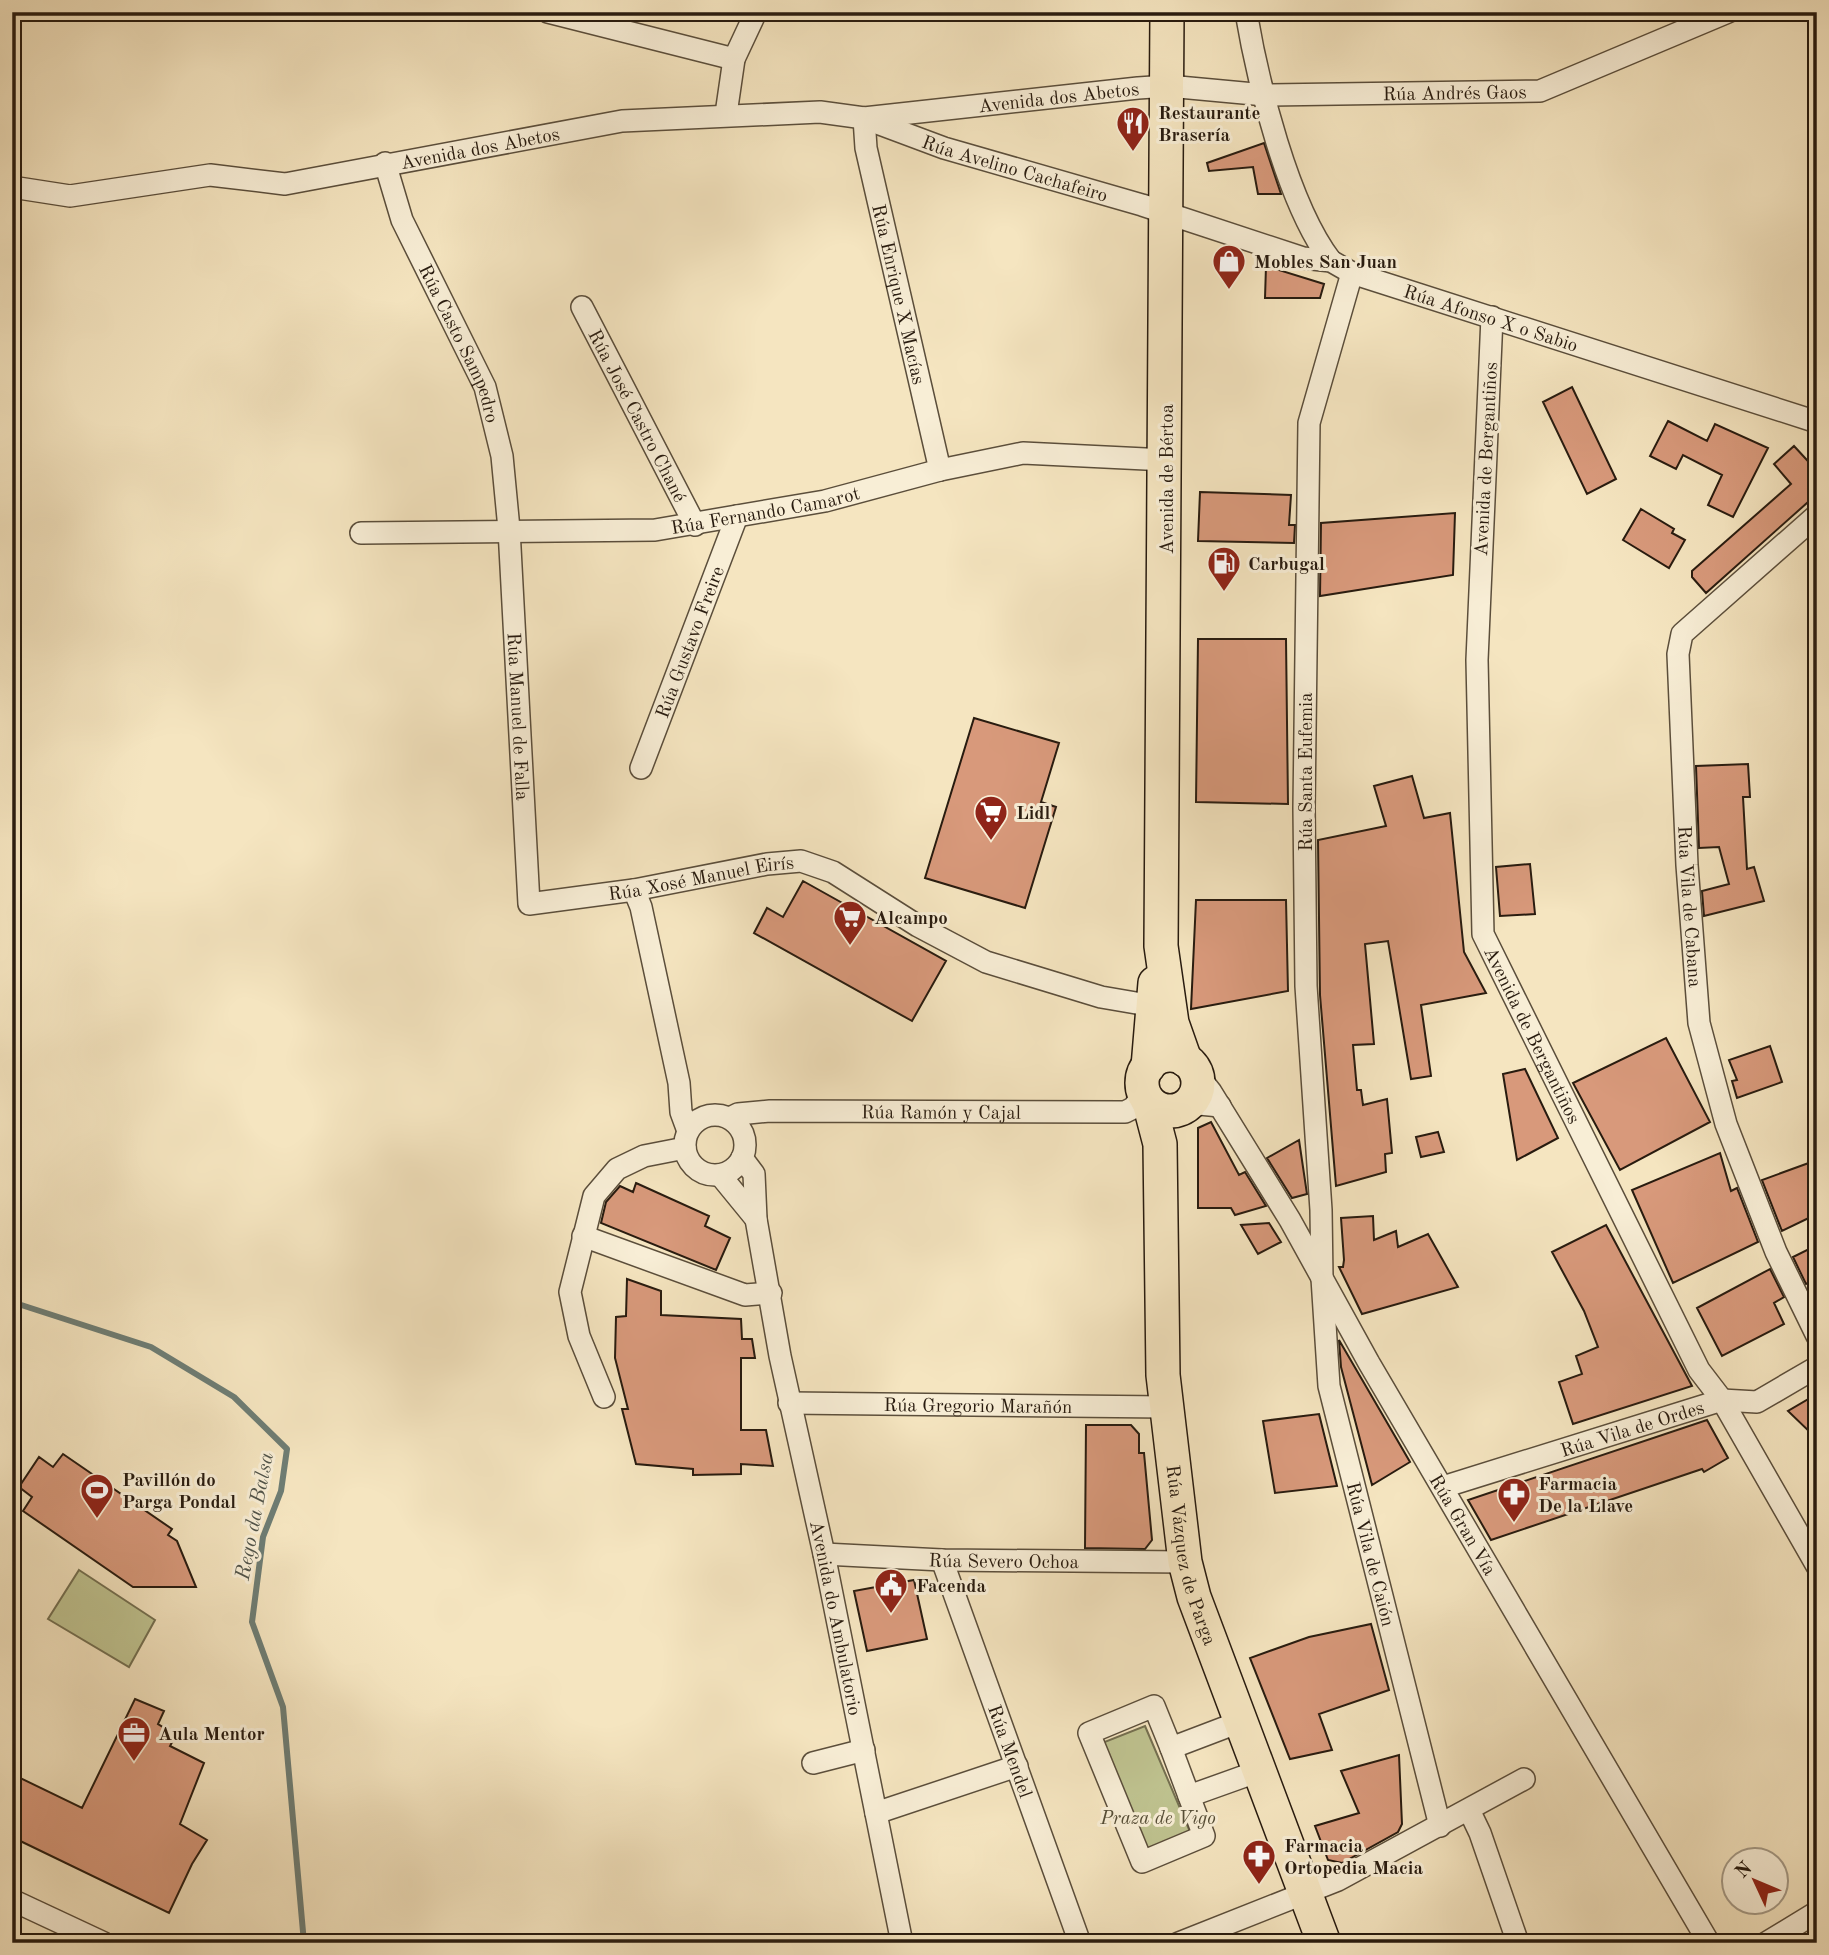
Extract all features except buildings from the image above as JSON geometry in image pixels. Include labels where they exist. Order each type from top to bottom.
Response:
[{"type":"main road","name":"Avenida de Bértoa","points":[[1147,1074],[1159,960],[1166,460],[1167,12]]},
{"type":"main road","name":"Avenida de Bértoa","points":[[1159,960],[1172,1023],[1194,1090]]},
{"type":"main road","points":[[1162,1056],[1194,1090],[1166,1111],[1147,1074],[1162,1056]]},
{"type":"main road","name":"Rúa Vázquez de Parga","points":[[1147,1074],[1160,1144],[1162,1337],[1166,1406],[1185,1562],[1194,1597],[1324,1943]]},
{"type":"main road","points":[[1160,1144],[1194,1090]]},
{"type":"street","points":[[548,12],[734,59]]},
{"type":"street","points":[[726,114],[734,59],[756,12]]},
{"type":"street","points":[[1246,12],[1265,95],[1300,211],[1331,261]]},
{"type":"street","name":"Rúa Andrés Gaos","points":[[1168,86],[1265,95],[1540,91],[1728,12]]},
{"type":"street","name":"Avenida dos Abetos","points":[[12,187],[70,196],[210,175],[285,184],[385,163],[622,121],[726,114],[820,112],[864,118],[1168,86]]},
{"type":"street","points":[[944,148],[941,125],[950,110]]},
{"type":"street","name":"Rúa Avelino Cachafeiro","points":[[864,118],[944,148],[1168,215]]},
{"type":"street","name":"Rúa Enrique X Macías","points":[[864,118],[866,148],[940,470]]},
{"type":"street","name":"Rúa Casto Sampedro","points":[[385,163],[402,220],[485,387],[502,456],[509,529]]},
{"type":"street","name":"Rúa Afonso X o Sabio","points":[[1168,215],[1303,258],[1331,261],[1352,273],[1817,422]]},
{"type":"street","name":"Rúa Santa Eufemia","points":[[1322,1278],[1306,959],[1304,808],[1309,422],[1352,273]]},
{"type":"street","name":"Rúa José Castro Chané","points":[[582,307],[695,524]]},
{"type":"street","name":"Avenida de Bergantiños","points":[[1492,317],[1476,660],[1483,934],[1693,1359],[1722,1400],[1817,1566]]},
{"type":"street","name":"Rúa Fernando Camarot","points":[[361,533],[509,529],[654,530],[825,501],[940,470],[1023,453],[1166,460]]},
{"type":"street","name":"Rúa Vila de Cabana","points":[[1817,515],[1682,634],[1678,654],[1699,1023],[1726,1124],[1776,1252],[1817,1336]]},
{"type":"street","name":"Rúa Gustavo Freire","points":[[641,768],[737,516]]},
{"type":"street","name":"Rúa Manuel de Falla","points":[[509,529],[529,904]]},
{"type":"street","name":"Rúa Xosé Manuel Eirís","points":[[529,904],[634,890],[775,863],[801,861],[833,872],[918,926],[986,961],[1101,997],[1136,1003]]},
{"type":"street","points":[[634,890],[641,906],[679,1083],[681,1112],[693,1165],[710,1174],[729,1172],[742,1158],[745,1150],[743,1133],[720,1116],[697,1107],[679,1083]]},
{"type":"street","points":[[1147,1074],[1136,1003],[1159,960]]},
{"type":"street","name":"Rúa Ramón y Cajal","points":[[720,1116],[770,1111],[1125,1112],[1133,1108],[1147,1074]]},
{"type":"street","name":"Rúa Gran Vía","points":[[1194,1090],[1322,1278],[1709,1943]]},
{"type":"street","points":[[604,1397],[579,1336],[570,1292],[594,1196],[617,1169],[686,1139],[695,1122],[720,1116]]},
{"type":"street","name":"Avenida do Ambulatorio","points":[[742,1158],[754,1174],[756,1219],[789,1403],[824,1554],[902,1943]]},
{"type":"street","name":"Avenida do Ambulatorio","points":[[719,1175],[756,1219]]},
{"type":"street","points":[[583,1236],[745,1295],[771,1293]]},
{"type":"street","name":"Rúa Vila de Caión","points":[[1322,1278],[1329,1386],[1440,1826]]},
{"type":"street","name":"Rúa Vila de Ordes","points":[[1443,1487],[1722,1400],[1756,1402],[1817,1367]]},
{"type":"street","name":"Rúa Gregorio Marañón","points":[[789,1403],[1166,1406]]},
{"type":"street","name":"Rúa Severo Ochoa","points":[[824,1554],[942,1560],[1185,1562]]},
{"type":"street","name":"Rúa Mendel","points":[[942,1560],[1080,1943]]},
{"type":"street","points":[[1154,1706],[1171,1748],[1204,1836],[1142,1862],[1089,1733],[1154,1706]]},
{"type":"street","points":[[1171,1748],[1242,1721]]},
{"type":"street","points":[[813,1763],[864,1750]]},
{"type":"street","points":[[876,1813],[1017,1766]]},
{"type":"street","points":[[1189,1796],[1259,1771]]},
{"type":"street","points":[[1180,1943],[1338,1880],[1524,1779]]},
{"type":"street","points":[[1468,1810],[1480,1833],[1518,1943]]},
{"type":"street","points":[[12,1900],[104,1943]]},
{"type":"street","points":[[1766,1943],[1817,1912]]},
{"type":"green space","points":[[79,1570],[155,1620],[129,1667],[48,1619]]},
{"type":"green space","name":"Praza de Vigo","points":[[1145,1726],[1191,1834],[1148,1853],[1102,1743]]},
{"type":"waterway","name":"Rego da Balsa","points":[[12,1302],[151,1347],[234,1397],[287,1449],[281,1491],[263,1537],[252,1622],[283,1707],[304,1943]]},
{"type":"place","name":"Restaurante Brasería","points":[[1133,153]]},
{"type":"place","name":"Mobles San Juan","points":[[1229,291]]},
{"type":"place","name":"Carbugal","points":[[1224,593]]},
{"type":"place","name":"Lidl","points":[[991,842]]},
{"type":"place","name":"Alcampo","points":[[850,947]]},
{"type":"place","name":"Pavillón do Parga Pondal","points":[[97,1520]]},
{"type":"place","name":"Farmacia De la Llave","points":[[1514,1524]]},
{"type":"place","name":"Facenda","points":[[891,1615]]},
{"type":"place","name":"Aula Mentor","points":[[134,1763]]},
{"type":"place","name":"Farmacia Ortopedia Macia","points":[[1259,1886]]}]
